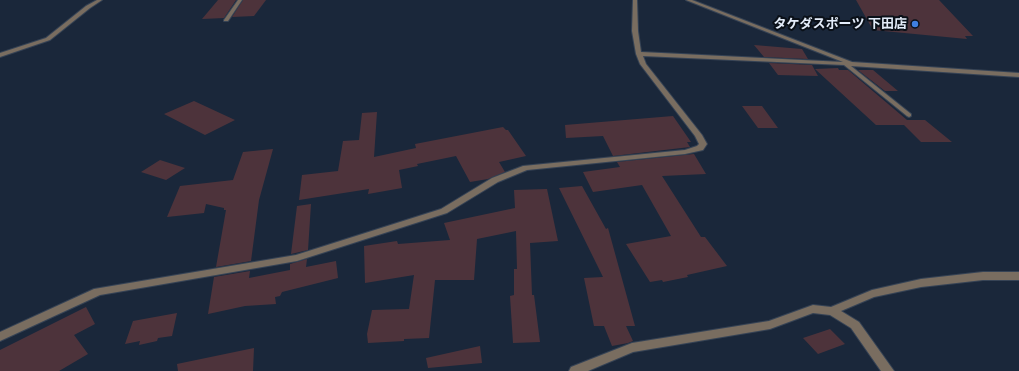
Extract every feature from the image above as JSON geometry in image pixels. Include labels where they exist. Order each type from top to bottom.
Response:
[{"type":"street","points":[[0,55],[48,39],[88,7],[100,0]]},
{"type":"street","points":[[226,20],[240,0]]},
{"type":"street","points":[[0,337],[98,292],[297,258],[444,211],[495,180],[526,168],[685,152],[700,148],[703,144],[698,135],[643,64],[639,54],[635,31],[636,0]]},
{"type":"street","points":[[688,0],[856,64]]},
{"type":"street","points":[[639,54],[856,64],[1019,75]]},
{"type":"street","points":[[846,64],[909,115]]},
{"type":"street","points":[[832,311],[872,294],[921,283],[983,276],[1019,276]]},
{"type":"street","points":[[575,371],[632,348],[770,325],[813,309],[832,311],[855,325],[888,371]]},
{"type":"building","points":[[218,0],[236,0],[224,18],[202,19]]},
{"type":"building","points":[[243,0],[266,0],[254,16],[232,17]]},
{"type":"building","name":"タケダスポーツ 下田店","points":[[856,0],[939,0],[973,36],[965,36],[967,39],[873,30]]},
{"type":"building","points":[[754,45],[802,49],[808,59],[764,57]]},
{"type":"building","points":[[769,63],[812,65],[818,76],[778,75]]},
{"type":"building","points":[[838,68],[839,70],[848,70],[907,120],[925,120],[952,142],[921,142],[904,125],[876,125],[815,69]]},
{"type":"building","points":[[858,70],[873,70],[898,91],[885,91]]},
{"type":"building","points":[[194,101],[235,120],[205,135],[164,114]]},
{"type":"building","points":[[742,106],[762,106],[778,128],[758,128]]},
{"type":"building","points":[[377,112],[374,157],[416,148],[415,144],[503,127],[508,130],[526,156],[499,162],[505,172],[488,179],[470,182],[456,156],[417,164],[418,166],[399,170],[402,188],[368,194],[369,189],[299,200],[302,175],[338,171],[343,141],[359,140],[362,113]]},
{"type":"building","points":[[673,116],[691,142],[687,142],[690,147],[613,156],[603,136],[566,138],[565,125]]},
{"type":"building","points":[[273,149],[259,200],[251,261],[216,267],[226,210],[224,210],[224,208],[206,204],[204,213],[167,217],[180,186],[233,180],[243,152]]},
{"type":"building","points":[[694,154],[706,174],[662,176],[701,237],[705,237],[727,266],[687,275],[688,277],[663,282],[662,280],[650,282],[626,244],[671,236],[642,185],[593,192],[583,172],[620,167],[617,162]]},
{"type":"building","points":[[160,160],[185,168],[166,180],[141,172]]},
{"type":"building","points":[[582,186],[606,229],[608,228],[635,326],[626,326],[633,341],[628,343],[612,346],[604,326],[594,326],[584,278],[603,277],[559,188]]},
{"type":"building","points":[[547,189],[558,241],[530,243],[532,295],[534,295],[540,342],[513,343],[510,296],[514,295],[514,269],[517,269],[516,231],[477,239],[474,280],[435,280],[429,338],[368,343],[367,334],[372,310],[409,309],[414,275],[365,283],[364,246],[397,241],[398,244],[450,240],[444,223],[515,208],[514,190]]},
{"type":"building","points":[[311,204],[308,250],[291,254],[297,206]]},
{"type":"building","points":[[307,259],[306,267],[336,261],[338,278],[282,292],[280,296],[275,297],[276,304],[245,306],[208,314],[214,277],[250,271],[249,278],[290,270],[290,264]]},
{"type":"building","points":[[86,307],[95,324],[74,335],[88,354],[59,371],[0,371],[0,350]]},
{"type":"building","points":[[177,313],[172,336],[158,338],[157,341],[139,345],[140,341],[125,344],[133,321]]},
{"type":"building","points":[[830,329],[845,344],[818,354],[803,338]]},
{"type":"building","points":[[480,346],[482,363],[428,368],[426,358]]},
{"type":"building","points":[[254,348],[253,371],[178,371],[177,364]]},
{"type":"place","name":"タケダスポーツ 下田店","points":[[915,24]]}]
